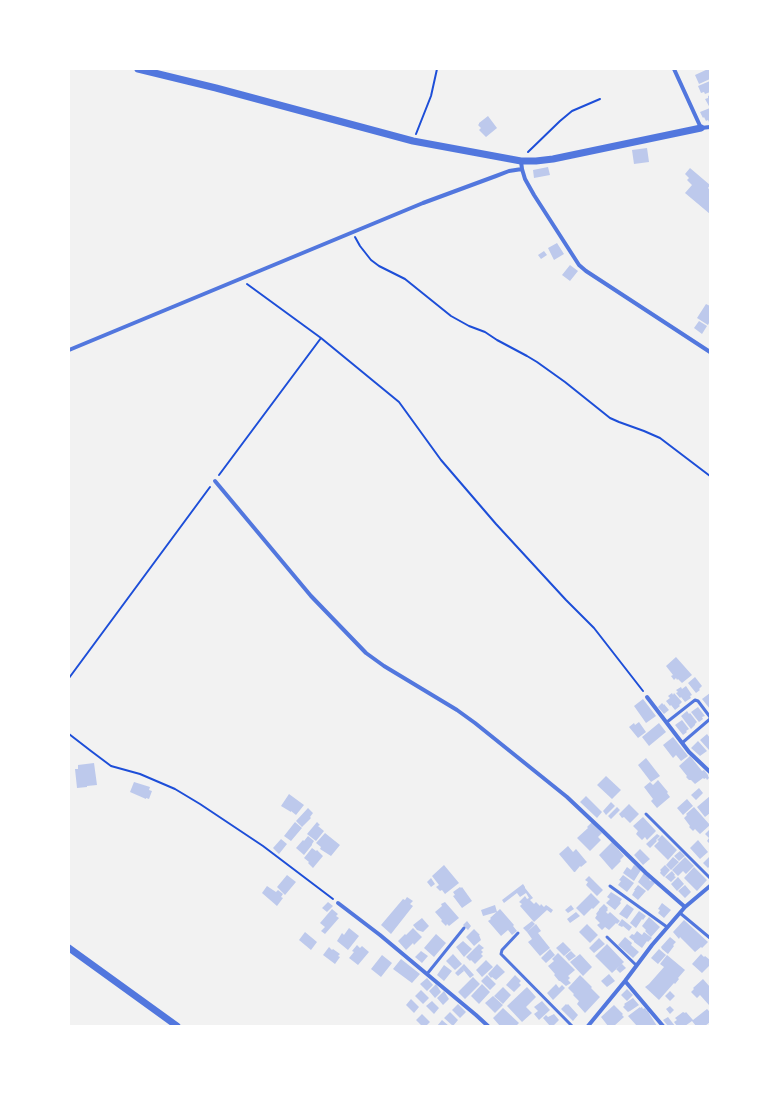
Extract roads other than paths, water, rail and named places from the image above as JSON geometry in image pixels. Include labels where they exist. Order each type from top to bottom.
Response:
[{"type":"street","points":[[138,69],[216,88],[413,141],[521,161],[552,159],[710,127]]},
{"type":"street","points":[[674,69],[701,128]]},
{"type":"street","points":[[521,161],[525,179],[534,195],[586,271],[710,352]]},
{"type":"street","points":[[69,350],[423,203],[509,171],[522,169]]},
{"type":"street","points":[[214,481],[311,596],[366,653],[384,666],[457,710],[475,723],[567,797],[646,873],[685,907]]},
{"type":"street","points":[[648,697],[689,752],[710,772]]},
{"type":"street","points":[[588,1026],[685,907],[710,886]]},
{"type":"street","points":[[338,903],[380,935],[488,1026]]},
{"type":"street","points":[[69,948],[176,1026]]},
{"type":"street","points":[[625,981],[664,1026]]},
{"type":"lane","points":[[667,722],[695,700],[710,718],[682,743]]},
{"type":"lane","points":[[646,814],[710,878]]},
{"type":"lane","points":[[610,886],[667,928]]},
{"type":"lane","points":[[680,913],[710,938]]},
{"type":"lane","points":[[427,974],[464,928]]},
{"type":"lane","points":[[518,933],[502,950],[501,954],[572,1026]]},
{"type":"lane","points":[[607,937],[636,966]]}]
